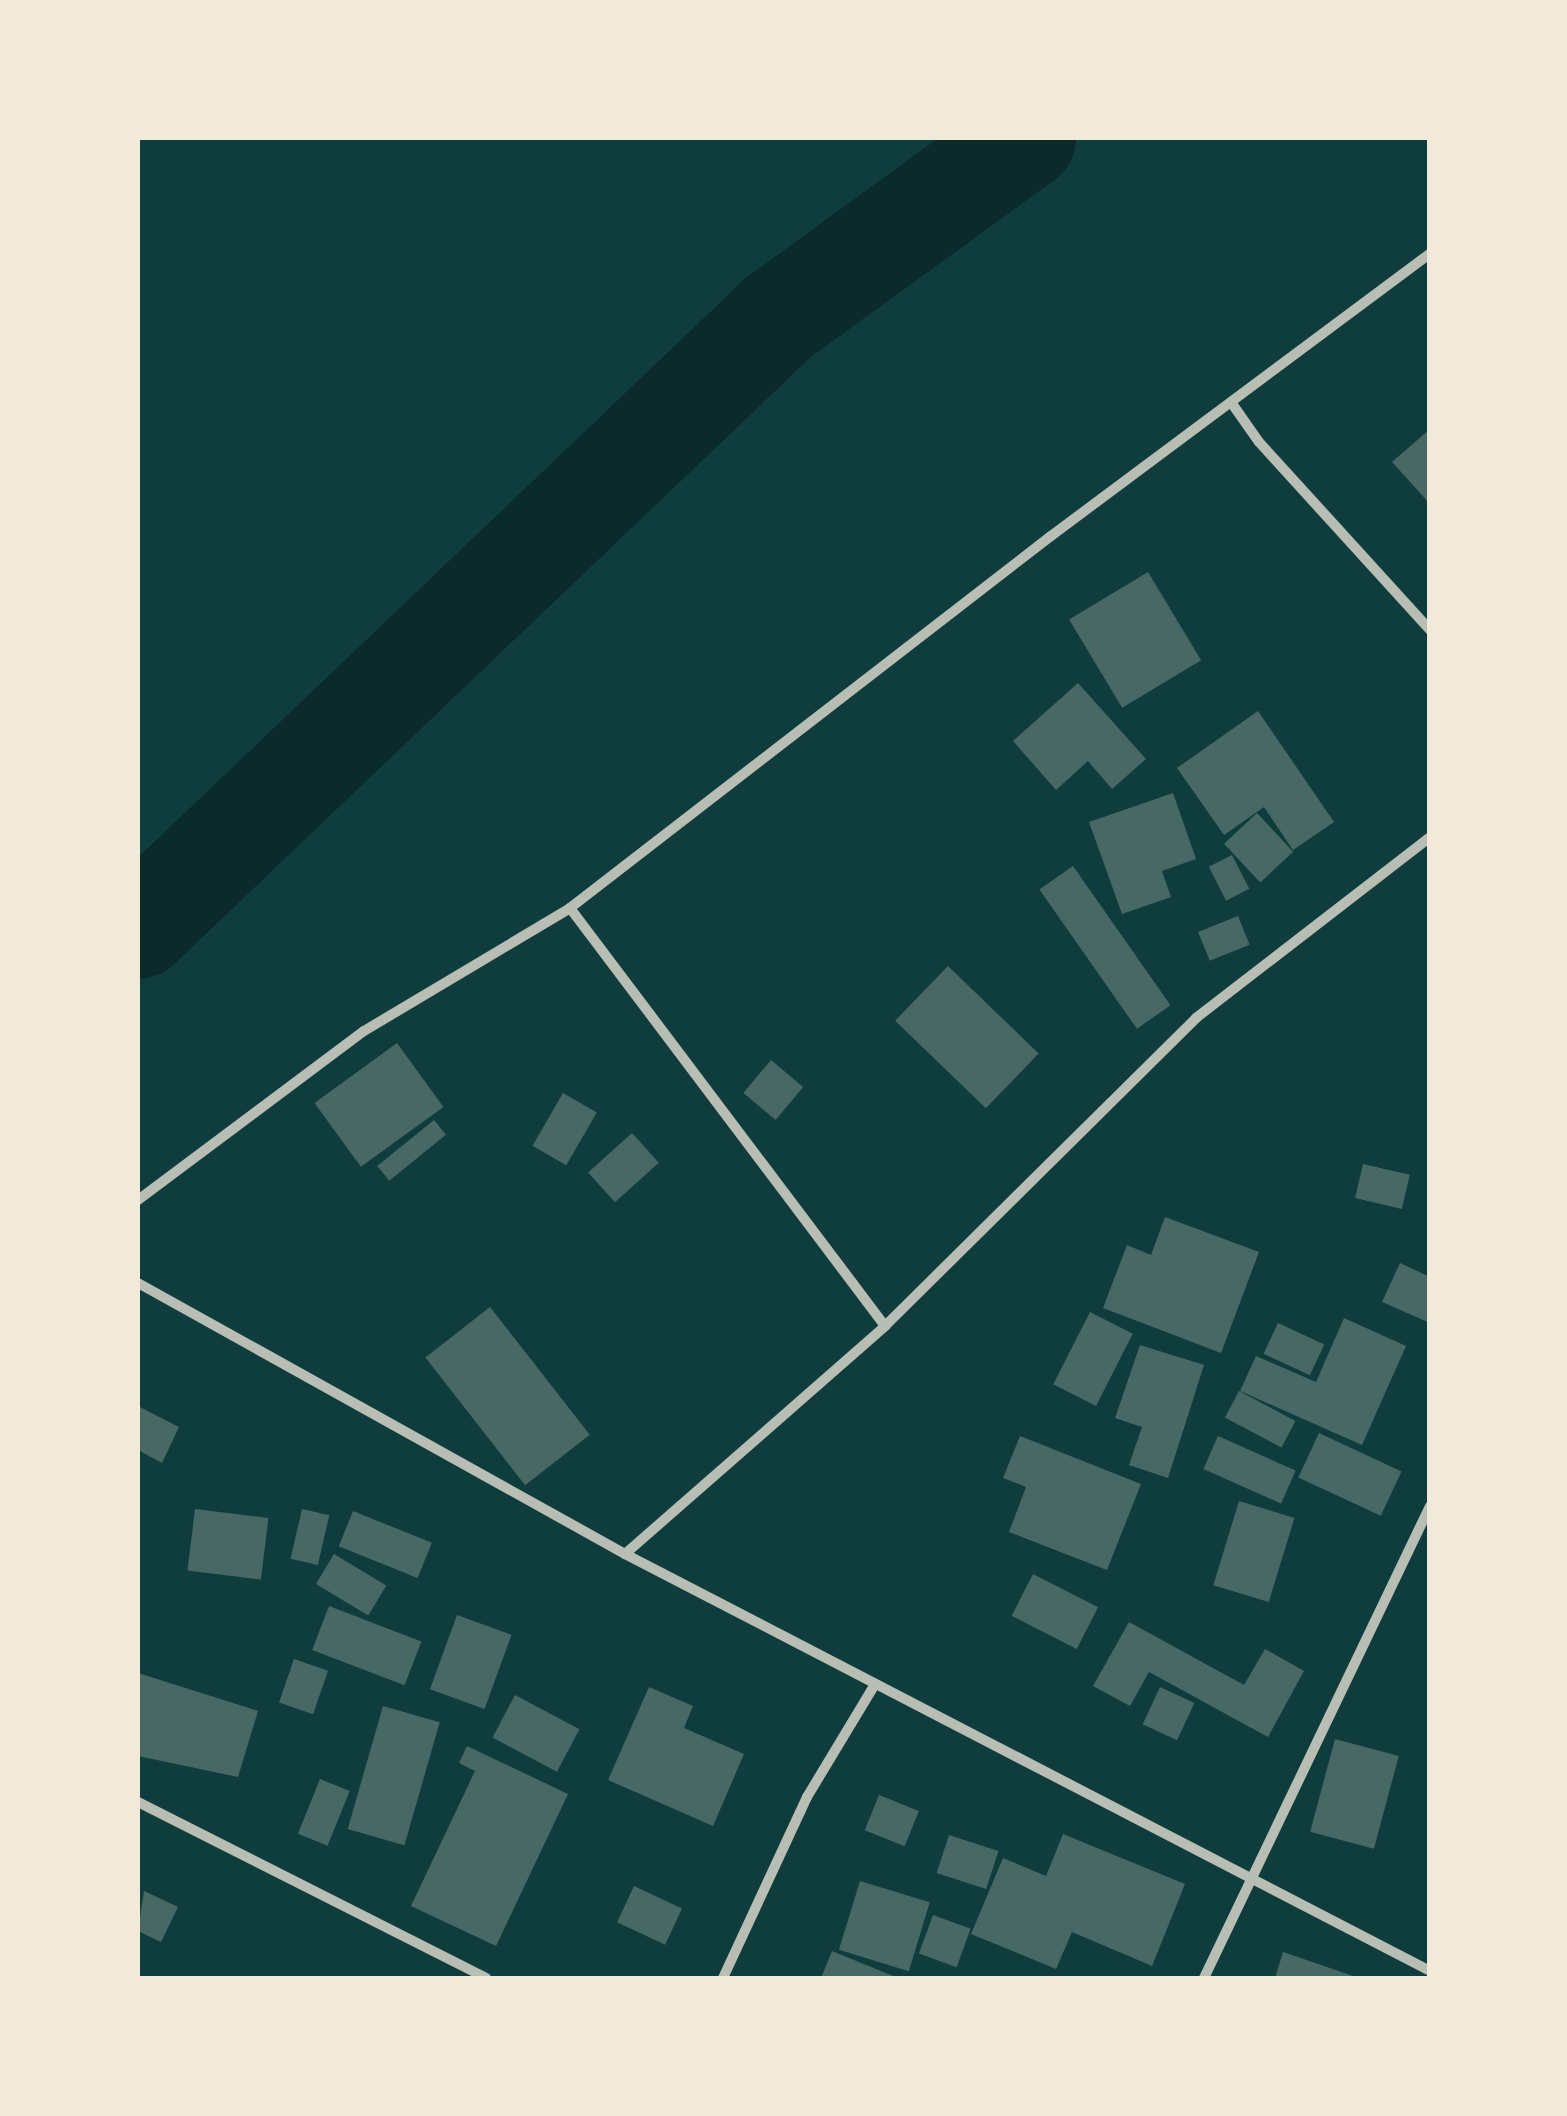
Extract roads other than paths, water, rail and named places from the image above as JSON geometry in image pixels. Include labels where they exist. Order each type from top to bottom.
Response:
[{"type":"street","points":[[138,1200],[364,1031],[570,908],[1051,536],[1430,254]]},
{"type":"street","points":[[1233,404],[1259,442],[1430,630]]},
{"type":"street","points":[[625,1554],[885,1326],[1196,1018],[1430,837]]},
{"type":"street","points":[[570,908],[885,1326]]},
{"type":"street","points":[[138,1283],[625,1554],[1430,1971]]},
{"type":"street","points":[[1204,1978],[1254,1881],[1430,1506]]},
{"type":"street","points":[[724,1978],[807,1797],[874,1686]]},
{"type":"street","points":[[138,1802],[486,1978]]},
{"type":"waterway","points":[[138,928],[779,317],[1025,138]]}]
